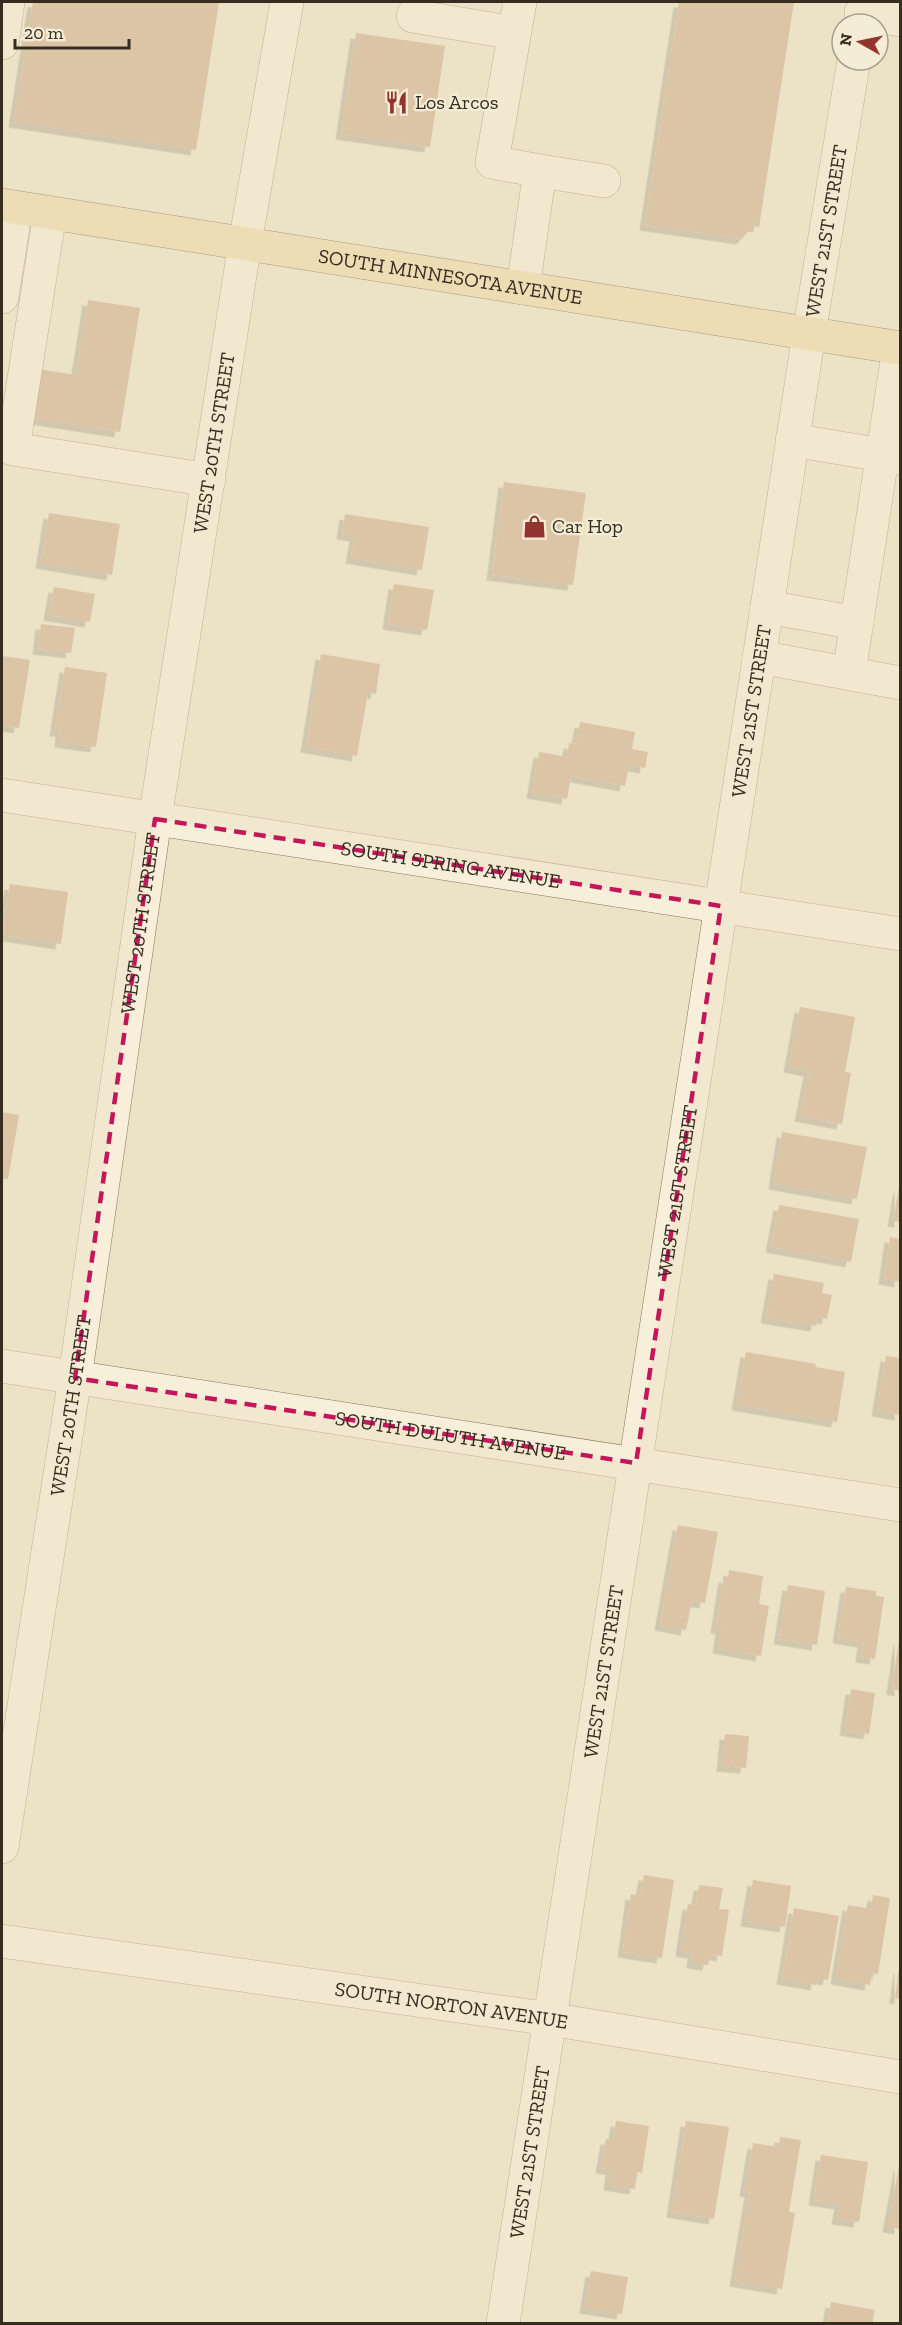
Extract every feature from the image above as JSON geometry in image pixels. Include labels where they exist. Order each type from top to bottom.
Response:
[{"type":"main road","name":"SOUTH MINNESOTA AVENUE","points":[[9,206],[900,348]]},
{"type":"street","points":[[2,43],[8,2]]},
{"type":"street","name":"WEST 20TH STREET","points":[[2,1847],[75,1378],[155,819],[245,243],[287,2]]},
{"type":"street","points":[[520,2],[492,162],[604,181]]},
{"type":"street","points":[[413,16],[514,33]]},
{"type":"street","name":"WEST 21ST STREET","points":[[502,2324],[792,440],[852,72]]},
{"type":"street","points":[[523,288],[540,171]]},
{"type":"street","points":[[2,297],[9,206]]},
{"type":"street","points":[[50,213],[13,448],[209,480]]},
{"type":"street","points":[[849,673],[892,456],[900,348]]},
{"type":"street","points":[[792,440],[892,456]]},
{"type":"street","points":[[767,607],[857,624]]},
{"type":"street","points":[[759,657],[900,682]]},
{"type":"street","name":"SOUTH SPRING AVENUE","points":[[2,795],[900,934]]},
{"type":"street","name":"SOUTH DULUTH AVENUE","points":[[2,1366],[900,1505]]},
{"type":"street","name":"SOUTH NORTON AVENUE","points":[[2,1941],[550,2019],[900,2077]]},
{"type":"highlighted area","points":[[155,819],[721,906],[636,1463],[75,1378]]},
{"type":"building","points":[[33,2],[219,2],[196,150],[14,122]]},
{"type":"building","points":[[679,2],[794,2],[759,227],[752,226],[742,239],[645,225]]},
{"type":"building","points":[[356,33],[445,46],[430,147],[341,134]]},
{"type":"building","points":[[88,300],[140,308],[120,432],[30,418],[38,369],[76,375]]},
{"type":"building","points":[[504,482],[586,493],[573,585],[492,575]]},
{"type":"building","points":[[49,513],[120,524],[112,575],[41,563]]},
{"type":"building","points":[[345,514],[429,527],[422,570],[351,558],[355,536],[342,534]]},
{"type":"building","points":[[394,584],[434,590],[427,630],[388,624]]},
{"type":"building","points":[[54,587],[95,594],[90,622],[49,615]]},
{"type":"building","points":[[41,624],[75,628],[71,653],[38,649]]},
{"type":"building","points":[[321,654],[380,664],[376,694],[368,692],[357,756],[306,747]]},
{"type":"building","points":[[2,656],[30,660],[19,728],[2,725]]},
{"type":"building","points":[[65,667],[107,673],[96,747],[60,742],[61,731],[55,731]]},
{"type":"building","points":[[580,722],[635,732],[632,749],[648,752],[645,768],[629,765],[625,786],[571,776],[567,799],[532,793],[539,752],[567,757],[569,743],[576,744]]},
{"type":"building","points":[[10,884],[68,892],[61,944],[2,935]]},
{"type":"building","points":[[800,1007],[855,1017],[845,1072],[851,1073],[842,1124],[800,1116],[809,1071],[789,1067]]},
{"type":"building","points":[[2,1112],[19,1115],[8,1179],[2,1178]]},
{"type":"building","points":[[782,1132],[867,1147],[857,1199],[774,1184]]},
{"type":"building","points":[[900,1188],[900,1222],[893,1221]]},
{"type":"building","points":[[779,1205],[859,1219],[851,1262],[771,1247]]},
{"type":"building","points":[[890,1237],[900,1239],[900,1282],[884,1279]]},
{"type":"building","points":[[774,1274],[824,1283],[822,1293],[832,1295],[827,1319],[818,1317],[816,1326],[766,1318]]},
{"type":"building","points":[[746,1352],[816,1364],[815,1367],[845,1372],[837,1422],[737,1405]]},
{"type":"building","points":[[886,1356],[900,1358],[900,1415],[877,1411]]},
{"type":"building","points":[[678,1525],[718,1532],[705,1603],[692,1601],[686,1630],[660,1625]]},
{"type":"building","points":[[729,1570],[763,1576],[759,1604],[769,1606],[761,1656],[718,1648],[721,1629],[716,1628],[724,1577],[728,1578]]},
{"type":"building","points":[[788,1585],[825,1591],[817,1645],[779,1639]]},
{"type":"building","points":[[846,1587],[876,1591],[876,1596],[884,1597],[875,1659],[861,1657],[863,1642],[838,1638]]},
{"type":"building","points":[[900,1639],[900,1691],[892,1689]]},
{"type":"building","points":[[851,1689],[875,1693],[869,1734],[845,1730]]},
{"type":"building","points":[[725,1734],[749,1736],[746,1768],[722,1766]]},
{"type":"building","points":[[644,1875],[674,1880],[662,1958],[623,1952],[631,1894],[640,1896]]},
{"type":"building","points":[[753,1880],[791,1886],[785,1927],[746,1921]]},
{"type":"building","points":[[699,1885],[723,1888],[719,1909],[729,1910],[722,1956],[710,1954],[708,1965],[692,1963],[693,1953],[681,1951],[688,1904],[696,1905]]},
{"type":"building","points":[[873,1895],[890,1898],[878,1974],[872,1973],[870,1985],[836,1979],[848,1905],[871,1909]]},
{"type":"building","points":[[794,1908],[839,1916],[828,1980],[817,1978],[816,1985],[782,1979]]},
{"type":"building","points":[[900,1968],[900,1999],[895,1998]]},
{"type":"building","points":[[616,2121],[649,2126],[642,2173],[637,2172],[635,2189],[609,2185],[611,2169],[601,2168],[606,2139],[613,2140]]},
{"type":"building","points":[[686,2121],[729,2127],[714,2219],[672,2212]]},
{"type":"building","points":[[780,2137],[801,2140],[789,2212],[795,2213],[782,2289],[735,2281],[750,2192],[745,2191],[753,2143],[779,2147]]},
{"type":"building","points":[[821,2155],[868,2162],[859,2222],[837,2219],[840,2204],[814,2200]]},
{"type":"building","points":[[900,2166],[900,2229],[888,2227]]},
{"type":"building","points":[[591,2271],[628,2277],[622,2314],[585,2308]]},
{"type":"building","points":[[831,2302],[875,2310],[872,2324],[827,2324]]},
{"type":"place","name":"Los Arcos","points":[[397,102]]},
{"type":"place","name":"Car Hop","points":[[534,526]]}]
